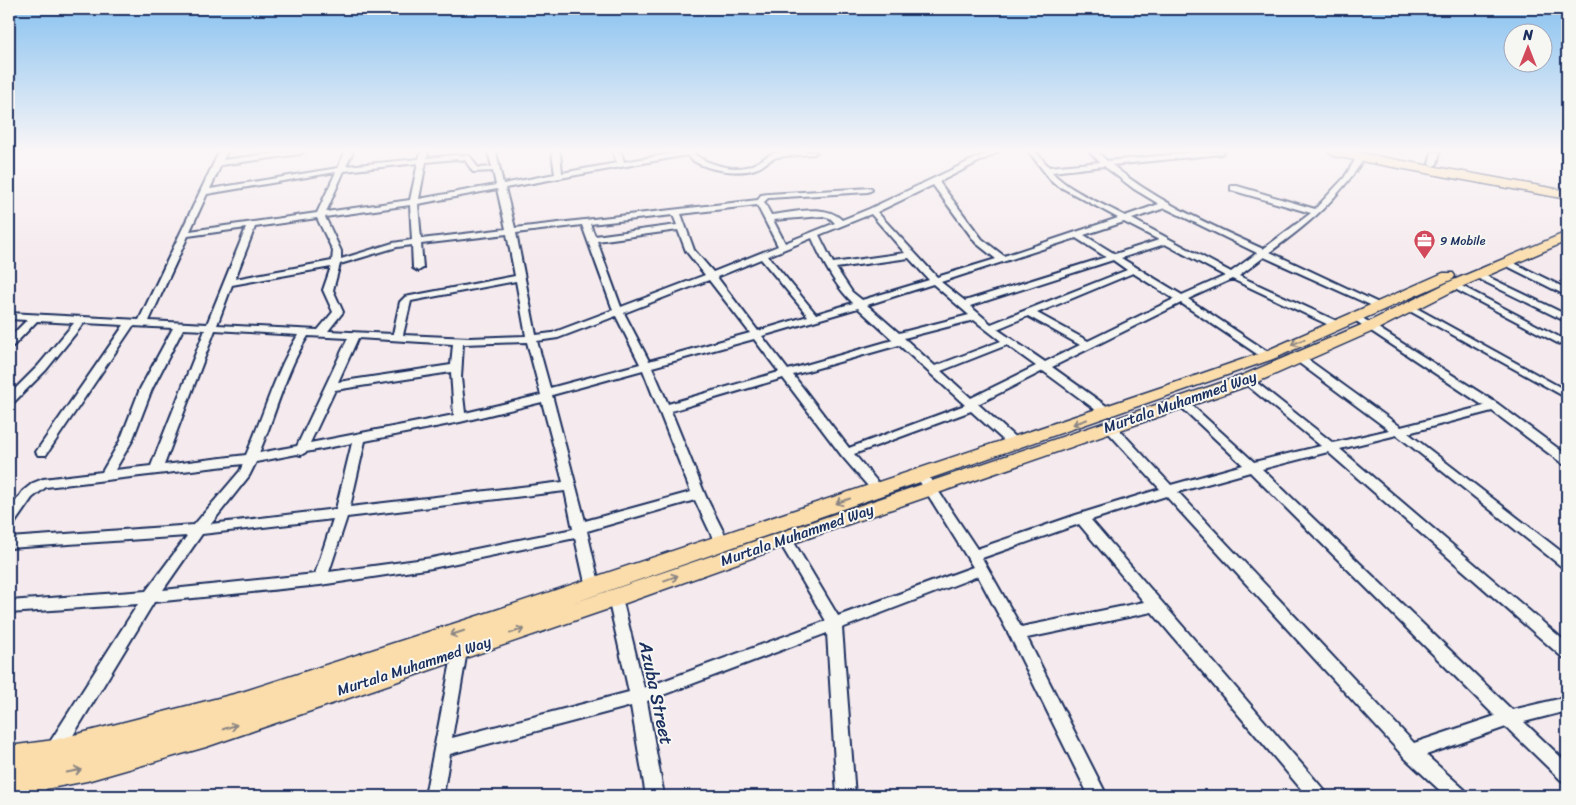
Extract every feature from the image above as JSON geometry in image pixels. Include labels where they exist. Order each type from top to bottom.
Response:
[{"type":"highway","points":[[1546,190],[1567,193]]},
{"type":"main road","name":"Murtala Muhammed Way","points":[[9,782],[38,787],[87,768],[206,735],[615,598],[784,538],[926,482],[1015,444],[1182,402],[1247,380],[1299,358],[1364,321],[1380,306],[1567,224]]},
{"type":"main road","name":"Murtala Muhammed Way","points":[[9,759],[54,752],[242,703],[593,587],[877,489],[926,482],[1109,420],[1267,356],[1337,325],[1364,321],[1410,308],[1454,285],[1567,236]]},
{"type":"street","points":[[42,452],[137,323],[204,192],[219,190]]},
{"type":"street","points":[[320,215],[333,190]]},
{"type":"street","points":[[417,190],[414,202],[418,268]]},
{"type":"street","points":[[184,234],[414,202],[485,190]]},
{"type":"street","points":[[501,190],[532,340],[570,486],[593,587]]},
{"type":"street","points":[[228,283],[336,263],[396,245],[676,210],[760,202],[764,197],[768,196],[868,190]]},
{"type":"street","points":[[9,316],[458,341],[532,340],[554,336],[711,276],[841,224],[919,190]]},
{"type":"street","points":[[941,190],[974,235],[1003,260]]},
{"type":"street","points":[[1070,190],[1232,276],[1337,325]]},
{"type":"street","points":[[1142,190],[1165,205],[1263,253],[1380,306]]},
{"type":"street","points":[[1239,190],[1317,212]]},
{"type":"street","points":[[846,453],[972,405],[1088,345],[1232,276],[1302,226],[1337,190]]},
{"type":"street","points":[[760,202],[783,247]]},
{"type":"street","points":[[9,521],[33,488],[43,483],[251,459],[301,451],[460,418],[860,305],[936,282],[1165,205]]},
{"type":"street","points":[[676,210],[690,251],[846,453],[877,489]]},
{"type":"street","points":[[872,211],[936,282],[990,328],[1044,367],[1109,420],[1168,491],[1412,752],[1459,796]]},
{"type":"street","points":[[769,218],[824,214],[833,216],[841,224]]},
{"type":"street","points":[[320,215],[334,241],[337,251],[336,263],[328,290],[338,312],[321,333]]},
{"type":"street","points":[[585,221],[618,311],[646,367],[699,494],[722,543]]},
{"type":"street","points":[[156,469],[251,224]]},
{"type":"street","points":[[591,239],[681,227]]},
{"type":"street","points":[[814,234],[830,266],[849,294],[1015,444]]},
{"type":"street","points":[[1076,234],[1114,256],[1267,356]]},
{"type":"street","points":[[963,305],[1165,241]]},
{"type":"street","points":[[763,255],[814,318]]},
{"type":"street","points":[[830,266],[910,255]]},
{"type":"street","points":[[1508,263],[1567,293]]},
{"type":"street","points":[[990,328],[1134,270]]},
{"type":"street","points":[[1478,276],[1567,320]]},
{"type":"street","points":[[398,337],[405,302],[408,299],[519,278]]},
{"type":"street","points":[[1454,285],[1567,344]]},
{"type":"street","points":[[1410,308],[1567,395]]},
{"type":"street","points":[[1030,313],[1088,345]]},
{"type":"street","points":[[664,409],[977,316]]},
{"type":"street","points":[[9,344],[35,317]]},
{"type":"street","points":[[9,402],[42,368],[82,320]]},
{"type":"street","points":[[1364,321],[1494,407],[1567,461]]},
{"type":"street","points":[[106,475],[118,456],[146,389],[180,325]]},
{"type":"street","points":[[38,787],[54,752],[150,597],[198,530],[236,487],[245,473],[292,353],[305,332]]},
{"type":"street","points":[[301,451],[354,335]]},
{"type":"street","points":[[458,341],[456,368],[460,418]]},
{"type":"street","points":[[932,371],[1009,341]]},
{"type":"street","points":[[1299,358],[1400,432],[1567,563]]},
{"type":"street","points":[[330,387],[456,368]]},
{"type":"street","points":[[1247,380],[1331,448],[1567,652]]},
{"type":"street","points":[[1182,402],[1255,466],[1508,719],[1567,774]]},
{"type":"street","points":[[974,555],[1081,518],[1255,466],[1400,432],[1494,407]]},
{"type":"street","points":[[320,579],[342,512],[359,439]]},
{"type":"street","points":[[926,482],[982,569],[1017,634],[1098,796]]},
{"type":"street","points":[[9,543],[198,530],[570,486]]},
{"type":"street","points":[[9,607],[150,597],[320,579],[432,563],[580,530],[699,494]]},
{"type":"street","points":[[1081,518],[1318,796]]},
{"type":"street","points":[[784,538],[834,623],[846,796]]},
{"type":"street","points":[[444,748],[638,696],[982,569]]},
{"type":"street","name":"Azuba Street","points":[[615,598],[638,696],[655,796]]},
{"type":"street","points":[[1017,634],[1156,605]]},
{"type":"street","points":[[434,796],[444,748],[459,651]]},
{"type":"street","points":[[1412,752],[1508,719],[1567,704]]},
{"type":"place","name":"9 Mobile","points":[[1424,260]]}]
